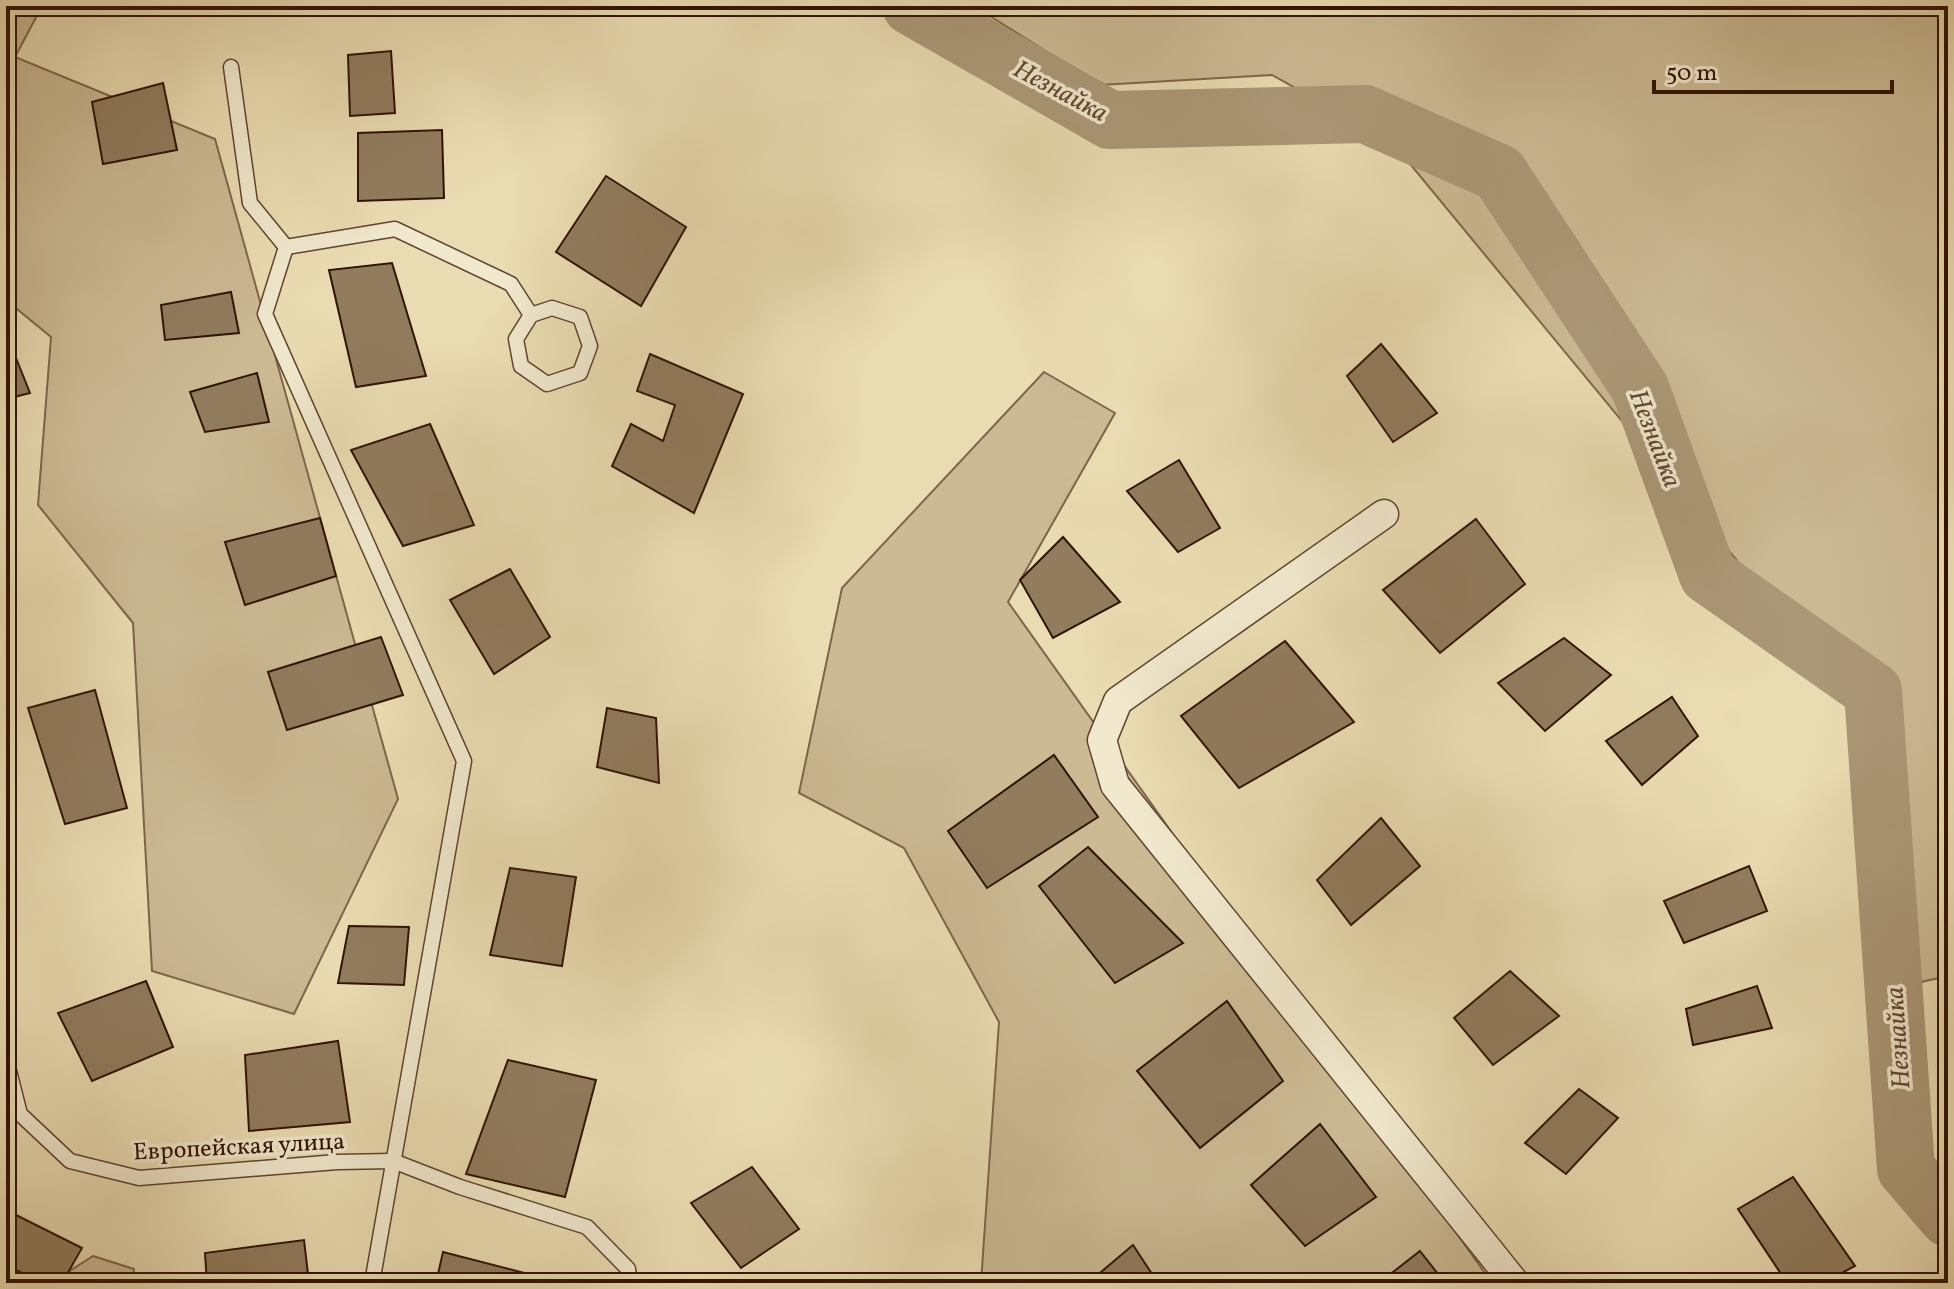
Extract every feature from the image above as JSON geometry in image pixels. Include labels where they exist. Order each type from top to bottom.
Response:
[{"type":"street","points":[[1384,514],[1118,701],[1102,740],[1115,785],[1515,1283]]},
{"type":"lane","points":[[231,67],[250,203],[286,247]]},
{"type":"lane","points":[[286,247],[395,229],[511,284],[531,315]]},
{"type":"lane","points":[[286,247],[265,314],[464,761],[372,1283]]},
{"type":"lane","points":[[552,308],[580,317],[590,346],[580,373],[547,384],[521,366],[516,339],[531,315],[552,308]]},
{"type":"lane","name":"Европейская улица","points":[[6,1059],[20,1114],[70,1161],[139,1178],[337,1162],[393,1161]]},
{"type":"lane","points":[[393,1161],[460,1187],[587,1227],[628,1269],[630,1283]]},
{"type":"shaded area","points":[[6,6],[42,6],[15,57],[215,139],[398,799],[294,1014],[152,971],[133,623],[38,505],[51,337],[6,300]]},
{"type":"shaded area","points":[[974,6],[1948,6],[1948,976],[1868,994],[1846,693],[1392,142],[1272,75],[1100,85]]},
{"type":"shaded area","points":[[1044,372],[1115,413],[1008,602],[1492,1283],[981,1283],[999,1022],[904,848],[799,793],[842,588]]},
{"type":"shaded area","points":[[93,1256],[134,1269],[133,1283],[51,1283]]},
{"type":"building","points":[[391,51],[395,113],[350,116],[348,55]]},
{"type":"building","points":[[163,83],[177,150],[103,164],[92,102]]},
{"type":"building","points":[[442,130],[444,198],[358,201],[358,133]]},
{"type":"building","points":[[606,176],[686,227],[641,306],[556,252]]},
{"type":"building","points":[[392,263],[426,376],[356,387],[329,270]]},
{"type":"building","points":[[231,292],[239,333],[165,340],[161,305]]},
{"type":"building","points":[[6,333],[30,393],[6,399]]},
{"type":"building","points":[[1381,344],[1437,413],[1393,442],[1347,376]]},
{"type":"building","points":[[650,354],[743,394],[694,513],[612,466],[631,424],[663,441],[675,405],[637,391]]},
{"type":"building","points":[[257,373],[269,422],[205,432],[190,392]]},
{"type":"building","points":[[430,424],[474,525],[403,546],[351,450]]},
{"type":"building","points":[[1179,460],[1220,528],[1178,552],[1127,491]]},
{"type":"building","points":[[320,518],[336,576],[245,605],[225,542]]},
{"type":"building","points":[[1476,519],[1525,584],[1440,653],[1383,590]]},
{"type":"building","points":[[1063,537],[1120,602],[1053,638],[1020,580]]},
{"type":"building","points":[[510,569],[550,637],[494,674],[450,600]]},
{"type":"building","points":[[381,637],[403,695],[287,730],[268,672]]},
{"type":"building","points":[[1564,638],[1611,675],[1545,731],[1498,683]]},
{"type":"building","points":[[1285,641],[1354,722],[1239,788],[1181,716]]},
{"type":"building","points":[[95,690],[127,808],[65,824],[28,708]]},
{"type":"building","points":[[1672,697],[1698,736],[1642,785],[1606,741]]},
{"type":"building","points":[[607,708],[656,718],[659,783],[597,767]]},
{"type":"building","points":[[1054,755],[1098,817],[987,888],[948,831]]},
{"type":"building","points":[[1381,818],[1420,866],[1351,925],[1317,880]]},
{"type":"building","points":[[1088,847],[1183,943],[1115,983],[1039,886]]},
{"type":"building","points":[[1749,866],[1767,911],[1684,943],[1664,901]]},
{"type":"building","points":[[510,868],[576,877],[562,966],[490,955]]},
{"type":"building","points":[[349,926],[409,927],[404,985],[338,983]]},
{"type":"building","points":[[1510,971],[1559,1016],[1493,1065],[1454,1018]]},
{"type":"building","points":[[146,981],[173,1047],[92,1081],[58,1013]]},
{"type":"building","points":[[1757,986],[1772,1028],[1693,1045],[1686,1009]]},
{"type":"building","points":[[1227,1001],[1283,1081],[1200,1148],[1137,1071]]},
{"type":"building","points":[[338,1041],[350,1122],[249,1131],[245,1055]]},
{"type":"building","points":[[508,1060],[596,1080],[565,1197],[466,1174]]},
{"type":"building","points":[[1579,1089],[1618,1118],[1566,1174],[1525,1143]]},
{"type":"building","points":[[1320,1124],[1376,1197],[1305,1246],[1251,1185]]},
{"type":"building","points":[[752,1167],[799,1229],[741,1268],[691,1203]]},
{"type":"building","points":[[1793,1177],[1855,1266],[1823,1283],[1787,1283],[1738,1209]]},
{"type":"building","points":[[16,1215],[82,1248],[62,1283],[42,1283],[6,1265],[6,1235]]},
{"type":"building","points":[[304,1240],[309,1283],[207,1283],[205,1253]]},
{"type":"building","points":[[1133,1245],[1158,1283],[1088,1283]]},
{"type":"building","points":[[1420,1251],[1445,1283],[1379,1283]]},
{"type":"building","points":[[443,1252],[536,1276],[534,1283],[436,1283]]},
{"type":"waterway","name":"Незнайка","points":[[911,6],[1110,120],[1365,114],[1499,173],[1640,388],[1708,575],[1873,691],[1906,1169],[1948,1218]]}]
